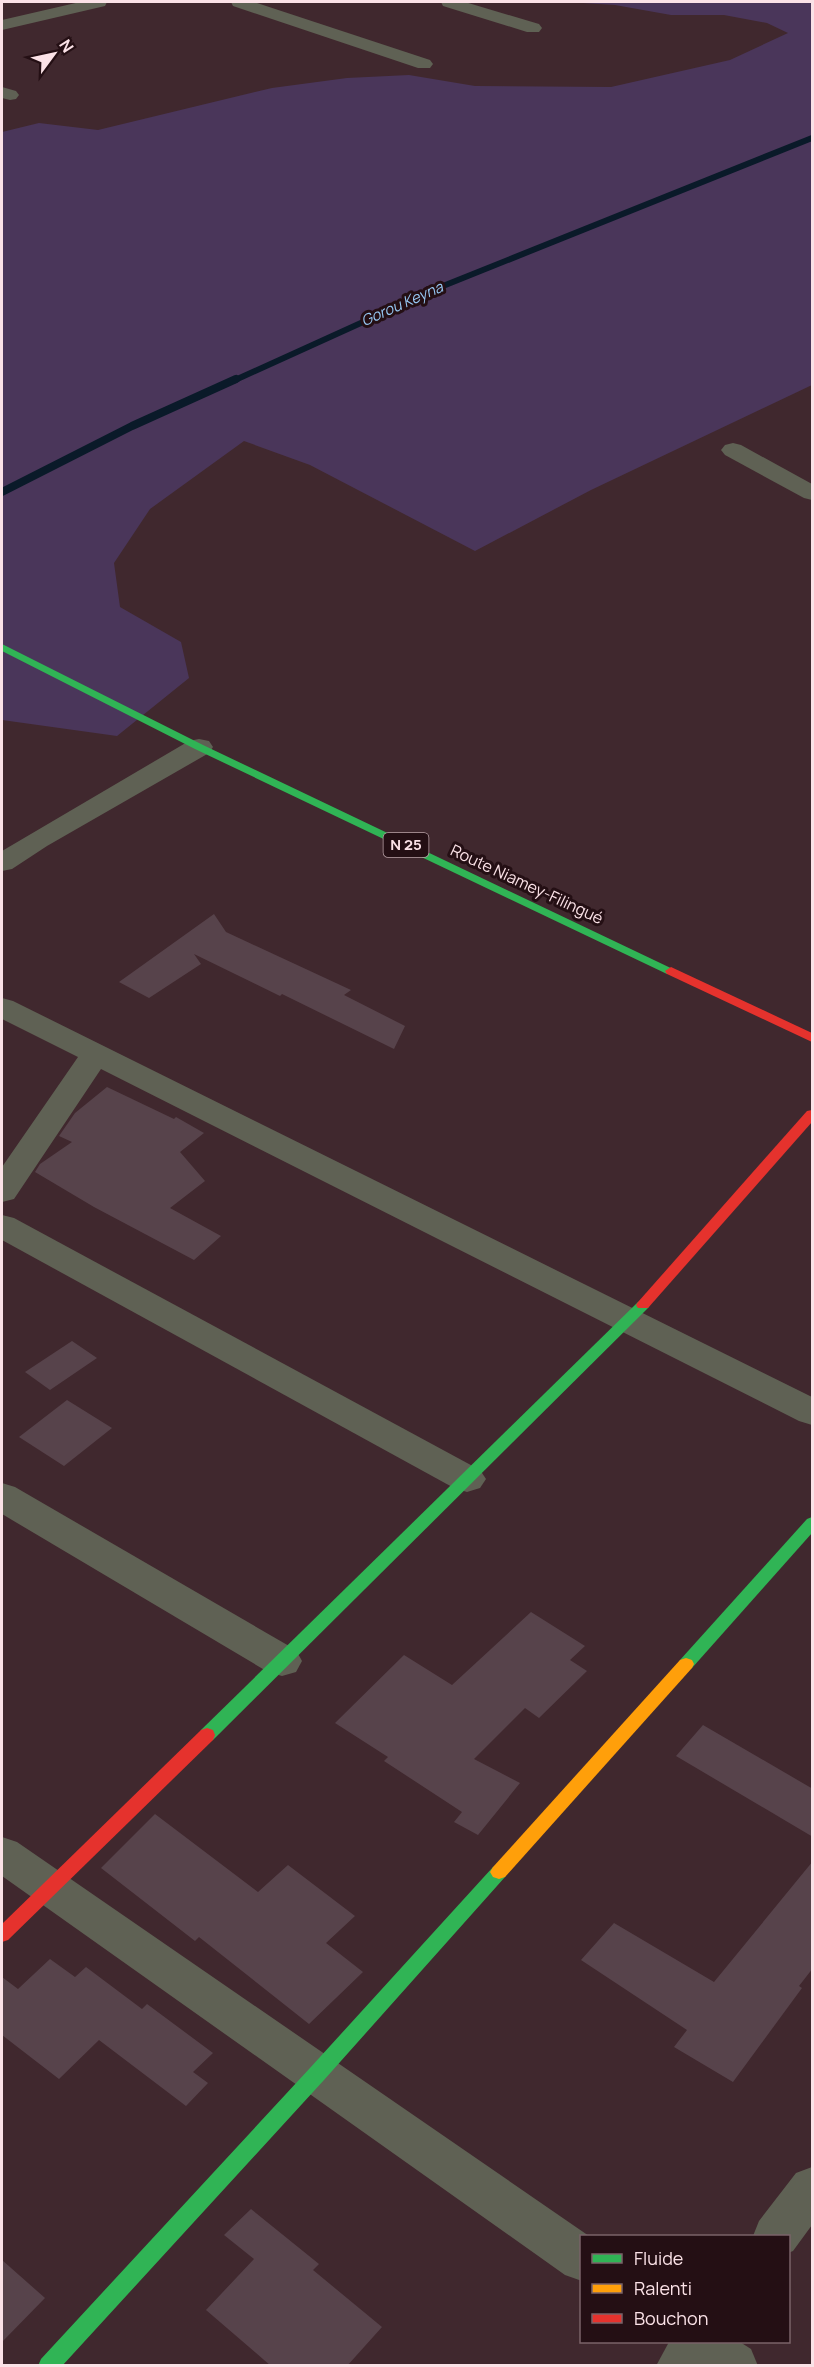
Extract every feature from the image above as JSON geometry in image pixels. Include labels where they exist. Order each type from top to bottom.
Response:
[{"type":"street","points":[[2,25],[99,2]]},
{"type":"street","points":[[239,2],[424,64]]},
{"type":"street","points":[[448,2],[533,28]]},
{"type":"street","points":[[2,7],[28,17]]},
{"type":"street","points":[[733,450],[813,493]]},
{"type":"street","name":"Route Niamey-Filingué","points":[[2,647],[199,747],[813,1038]]},
{"type":"street","points":[[2,863],[37,840],[199,747]]},
{"type":"street","points":[[2,1007],[813,1412]]},
{"type":"street","points":[[2,1191],[96,1054]]},
{"type":"street","points":[[2,1935],[630,1320],[813,1114]]},
{"type":"street","points":[[2,1227],[467,1479]]},
{"type":"street","points":[[2,1497],[282,1661]]},
{"type":"street","points":[[48,2366],[317,2074],[813,1523]]},
{"type":"street","points":[[2,1854],[580,2258]]},
{"type":"street","points":[[777,2235],[813,2188]]},
{"type":"street","points":[[680,2366],[698,2343]]},
{"type":"street","points":[[700,2343],[734,2366]]},
{"type":"shaded area","points":[[567,2],[812,2],[812,385],[591,490],[475,551],[310,465],[244,441],[150,509],[114,563],[120,607],[181,642],[189,678],[117,736],[2,720],[2,132],[39,123],[98,130],[272,88],[347,78],[409,75],[475,86],[611,87],[730,60],[788,33],[767,23],[724,15],[671,15],[615,5]]},
{"type":"building","points":[[214,914],[226,932],[351,990],[344,995],[405,1026],[394,1049],[194,954],[201,964],[149,998],[119,982]]},
{"type":"building","points":[[107,1087],[174,1119],[176,1117],[204,1133],[180,1152],[205,1181],[170,1208],[221,1236],[194,1260],[94,1207],[35,1172],[40,1164],[72,1142],[59,1136],[75,1113]]},
{"type":"building","points":[[72,1341],[97,1358],[50,1390],[25,1372]]},
{"type":"building","points":[[67,1400],[112,1428],[64,1466],[19,1437]]},
{"type":"building","points":[[531,1612],[585,1646],[570,1660],[587,1671],[539,1718],[525,1708],[474,1759],[520,1783],[478,1835],[454,1822],[462,1812],[384,1761],[388,1757],[335,1723],[404,1655],[452,1685]]},
{"type":"building","points":[[703,1725],[813,1789],[813,1837],[676,1756]]},
{"type":"building","points":[[155,1814],[258,1892],[288,1865],[355,1916],[326,1943],[363,1972],[309,2024],[199,1937],[195,1941],[101,1868]]},
{"type":"building","points":[[813,1861],[813,1968],[799,1986],[802,1988],[733,2082],[674,2047],[687,2030],[581,1960],[614,1923],[714,1982]]},
{"type":"building","points":[[50,1959],[75,1977],[86,1967],[142,2009],[147,2004],[213,2053],[193,2072],[208,2083],[186,2106],[99,2040],[59,2079],[2,2035],[2,1977],[18,1989]]},
{"type":"building","points":[[251,2209],[319,2264],[313,2270],[382,2327],[347,2366],[271,2366],[206,2310],[254,2259],[224,2235]]},
{"type":"building","points":[[2,2260],[45,2298],[2,2342]]},
{"type":"waterway","name":"Gorou Keyna","points":[[233,381],[438,288],[812,138]]},
{"type":"waterway","name":"Gorou Keyna","points":[[2,492],[132,426],[236,379]]},
{"type":"traffic: fast","points":[[2,647],[199,747],[671,971]]},
{"type":"traffic: fast","points":[[207,1735],[643,1305]]},
{"type":"traffic: fast","points":[[686,1664],[812,1523]]},
{"type":"traffic: fast","points":[[48,2366],[499,1872]]},
{"type":"traffic: slow","points":[[499,1872],[686,1664]]},
{"type":"traffic: jam","points":[[671,971],[812,1038]]},
{"type":"traffic: jam","points":[[643,1305],[812,1114]]},
{"type":"traffic: jam","points":[[2,1935],[207,1735]]}]
